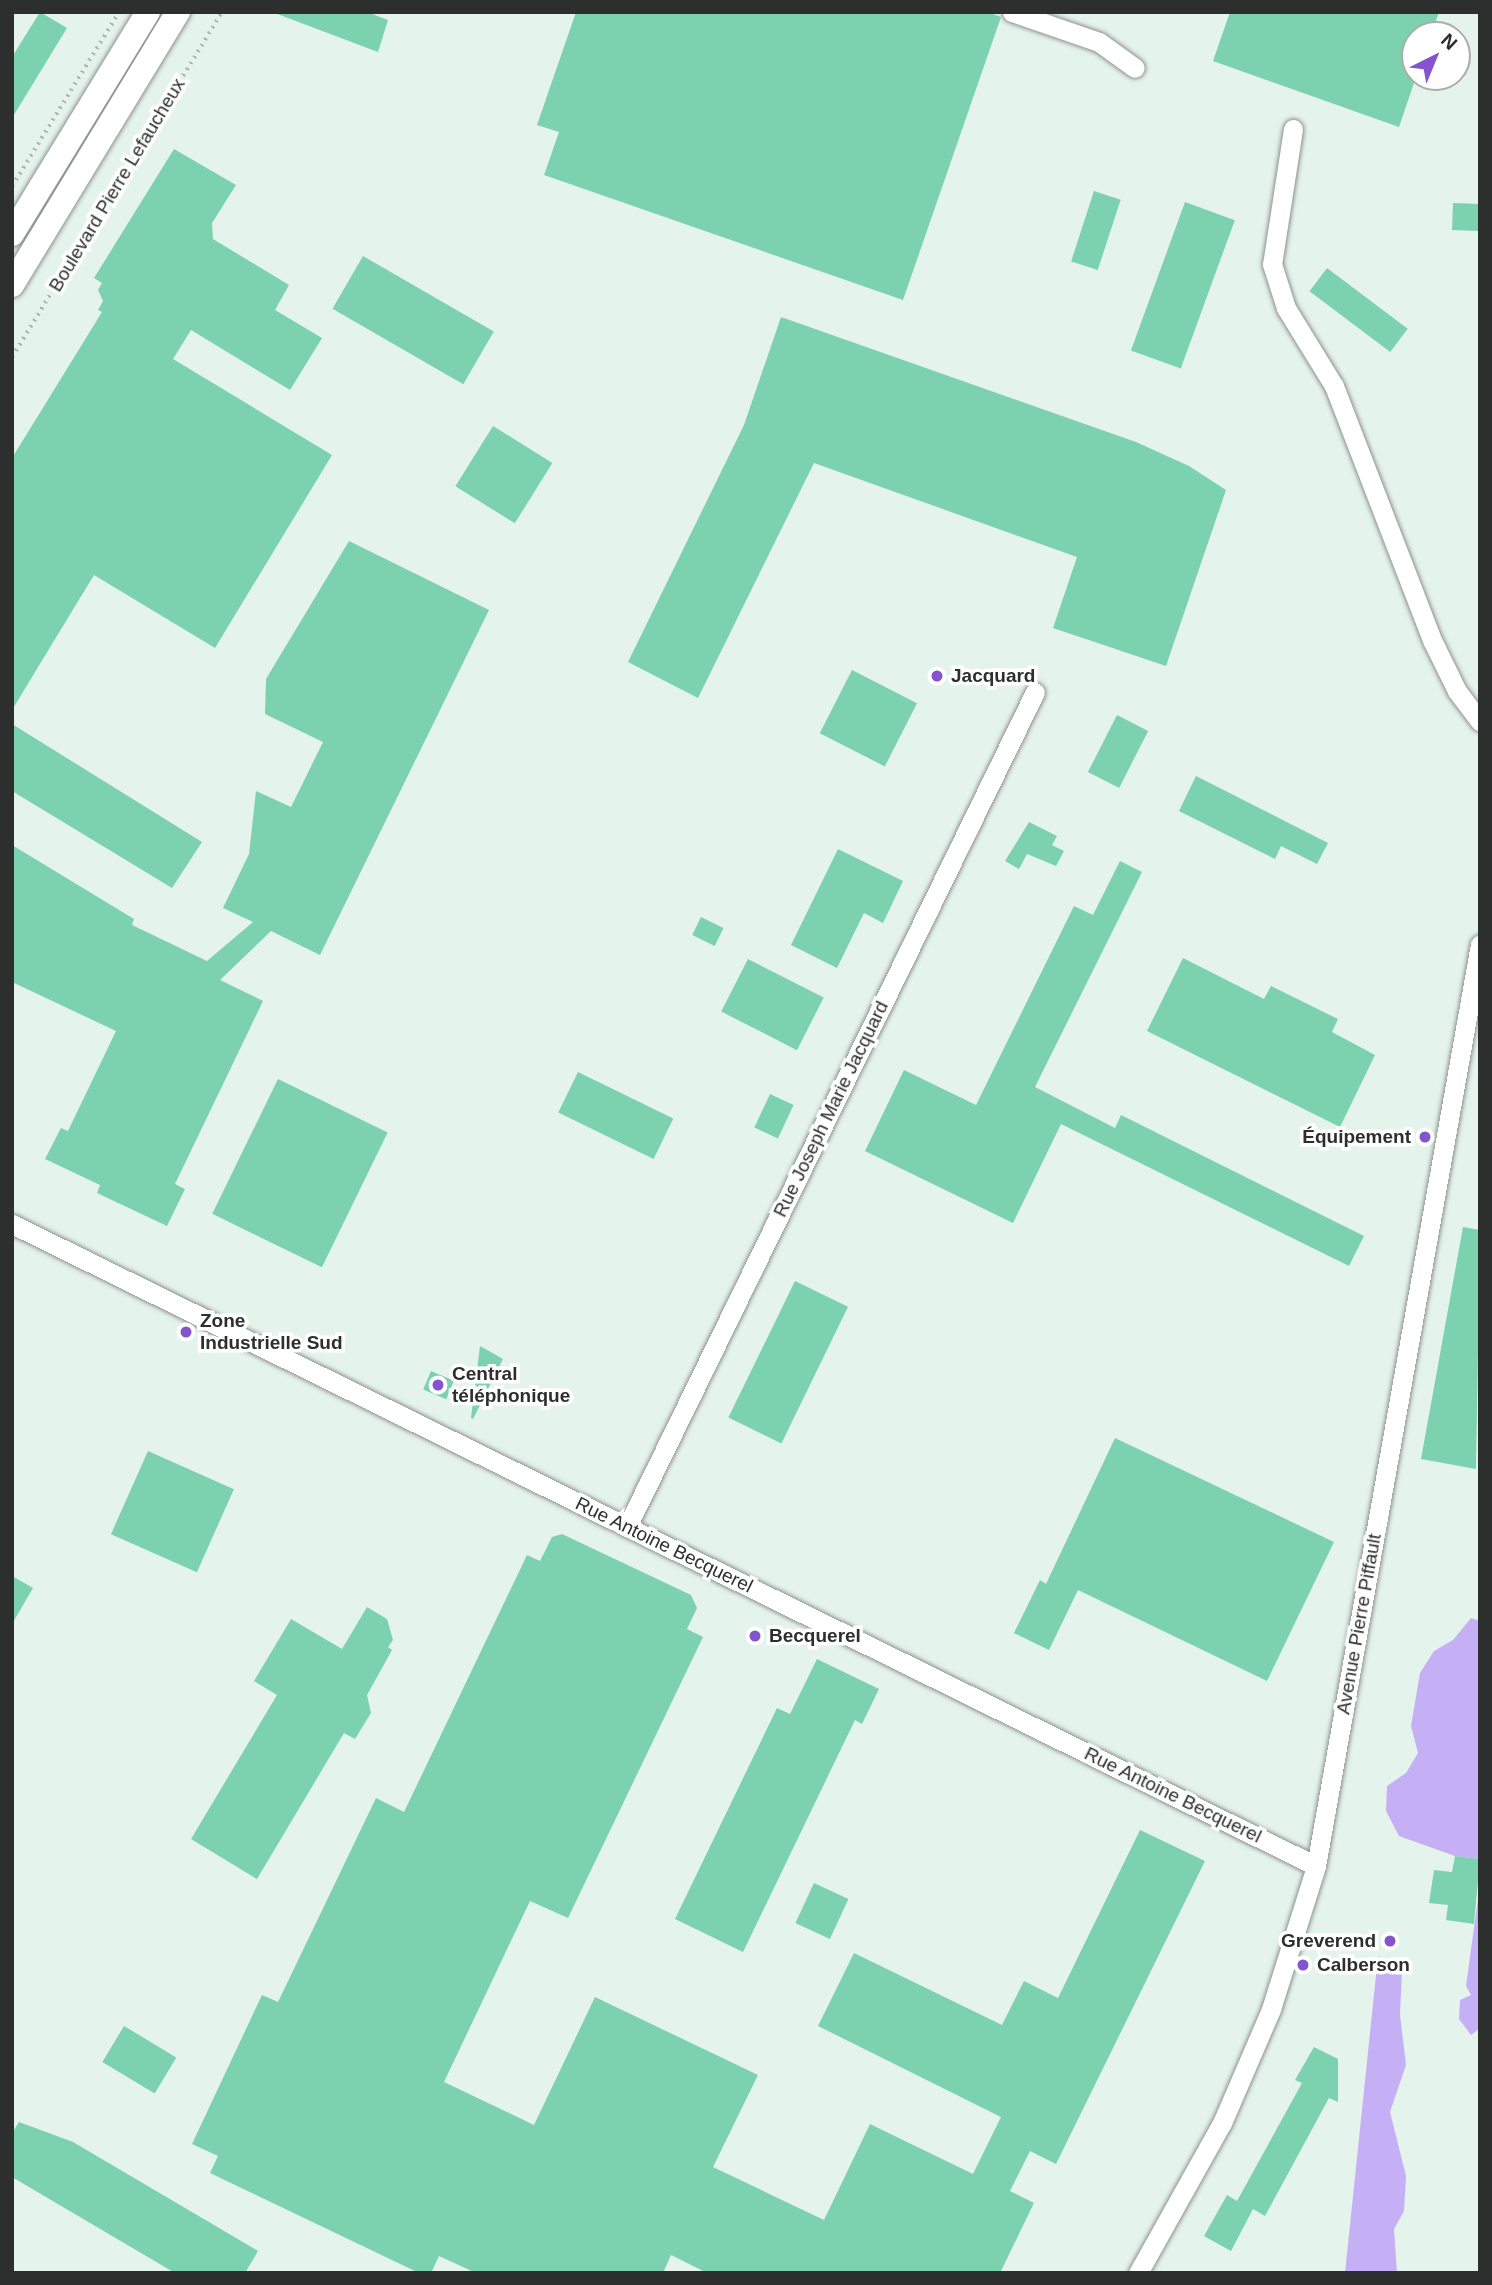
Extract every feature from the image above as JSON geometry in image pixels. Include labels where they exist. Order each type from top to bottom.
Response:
[{"type":"main road","points":[[12,234],[148,12]]},
{"type":"main road","name":"Boulevard Pierre Lefaucheux","points":[[12,285],[178,12]]},
{"type":"street","points":[[1012,12],[1099,42],[1135,68]]},
{"type":"street","points":[[1293,129],[1272,264],[1286,308],[1334,386],[1433,642],[1457,691],[1480,720]]},
{"type":"street","name":"Rue Joseph Marie Jacquard","points":[[627,1527],[1035,692]]},
{"type":"street","name":"Avenue Pierre Piffault","points":[[1138,2273],[1222,2123],[1271,2009],[1316,1866],[1480,944]]},
{"type":"street","name":"Rue Antoine Becquerel","points":[[12,1224],[1316,1866]]},
{"type":"path","points":[[12,186],[119,12]]},
{"type":"path","name":"Boulevard Pierre Lefaucheux","points":[[12,357],[222,12]]},
{"type":"shaded area","points":[[12,12],[1480,12],[1480,2273],[12,2273]]},
{"type":"shaded area","points":[[1471,1618],[1480,1621],[1480,1859],[1455,1856],[1399,1836],[1386,1811],[1387,1786],[1406,1773],[1418,1753],[1411,1726],[1420,1673],[1434,1651],[1453,1640]]},
{"type":"shaded area","points":[[1480,1884],[1480,2028],[1471,2035],[1459,2019],[1460,2000],[1471,1995],[1466,1986]]},
{"type":"shaded area","points":[[1378,1956],[1402,1971],[1400,2015],[1406,2065],[1390,2112],[1406,2176],[1404,2211],[1394,2229],[1397,2273],[1345,2273]]},
{"type":"building","points":[[40,12],[67,28],[12,118],[12,57]]},
{"type":"building","points":[[272,12],[367,12],[388,20],[378,52]]},
{"type":"building","points":[[576,12],[988,12],[1001,17],[903,300],[544,175],[559,132],[537,125]]},
{"type":"building","points":[[1230,12],[1439,12],[1436,21],[1401,21],[1401,91],[1411,91],[1399,127],[1213,61]]},
{"type":"building","points":[[174,149],[236,185],[212,223],[213,239],[289,285],[275,310],[322,338],[290,390],[191,330],[173,359],[332,455],[215,648],[94,575],[12,710],[12,458],[102,312],[98,310],[103,301],[98,290],[102,283],[94,278]]},
{"type":"building","points":[[1094,191],[1121,200],[1098,270],[1071,261]]},
{"type":"building","points":[[1185,202],[1235,220],[1181,369],[1131,350]]},
{"type":"building","points":[[1453,203],[1480,204],[1479,231],[1452,230]]},
{"type":"building","points":[[363,256],[494,331],[463,384],[332,309]]},
{"type":"building","points":[[1327,268],[1408,329],[1390,352],[1310,291]]},
{"type":"building","points":[[781,317],[1136,442],[1189,466],[1226,490],[1166,666],[1053,628],[1077,557],[814,463],[698,698],[628,662],[744,425]]},
{"type":"building","points":[[493,426],[552,463],[515,523],[455,486]]},
{"type":"building","points":[[349,541],[489,610],[320,955],[271,931],[220,980],[263,1001],[175,1184],[185,1189],[167,1226],[97,1193],[100,1185],[45,1159],[61,1128],[68,1131],[116,1031],[12,982],[12,845],[134,919],[132,925],[207,961],[253,922],[223,908],[249,854],[256,791],[291,807],[323,742],[265,714],[266,679]]},
{"type":"building","points":[[852,670],[917,703],[885,766],[820,733]]},
{"type":"building","points":[[1117,715],[1148,731],[1119,788],[1088,772]]},
{"type":"building","points":[[12,724],[202,842],[172,888],[12,791]]},
{"type":"building","points":[[1196,776],[1328,843],[1317,864],[1281,846],[1275,859],[1179,811]]},
{"type":"building","points":[[1029,822],[1057,836],[1052,845],[1064,851],[1056,866],[1027,854],[1019,869],[1005,861]]},
{"type":"building","points":[[838,849],[903,881],[883,923],[864,913],[837,968],[791,945]]},
{"type":"building","points":[[1120,861],[1142,872],[1035,1087],[1115,1128],[1121,1115],[1364,1236],[1349,1266],[1061,1124],[1013,1223],[865,1151],[904,1070],[976,1105],[1074,906],[1093,915]]},
{"type":"building","points":[[701,917],[723,928],[715,946],[692,935]]},
{"type":"building","points":[[1183,958],[1264,999],[1271,986],[1338,1019],[1332,1032],[1375,1055],[1340,1127],[1147,1031]]},
{"type":"building","points":[[748,959],[824,998],[797,1050],[721,1012]]},
{"type":"building","points":[[578,1072],[673,1118],[654,1159],[558,1112]]},
{"type":"building","points":[[278,1079],[388,1132],[322,1267],[212,1214]]},
{"type":"building","points":[[770,1094],[794,1105],[778,1139],[754,1128]]},
{"type":"building","points":[[1463,1227],[1480,1230],[1476,1469],[1421,1459]]},
{"type":"building","points":[[795,1281],[848,1307],[781,1443],[728,1418]]},
{"type":"building","points":[[480,1346],[503,1359],[473,1419],[471,1418]]},
{"type":"building","name":"Central téléphonique","points":[[431,1371],[454,1381],[446,1399],[423,1389]]},
{"type":"building","points":[[1115,1438],[1334,1542],[1267,1681],[1078,1590],[1049,1650],[1014,1633],[1040,1580],[1046,1584]]},
{"type":"building","points":[[148,1451],[234,1489],[197,1572],[111,1534]]},
{"type":"building","points":[[562,1534],[691,1595],[697,1608],[687,1629],[703,1637],[568,1918],[530,1901],[444,2082],[534,2125],[595,1997],[758,2075],[713,2167],[824,2220],[870,2124],[973,2174],[1001,2117],[818,2026],[854,1953],[1002,2025],[1024,1981],[1058,1998],[1140,1830],[1205,1861],[1056,2164],[1030,2151],[1010,2191],[1034,2203],[1000,2273],[707,2273],[671,2255],[663,2273],[476,2273],[439,2256],[431,2273],[419,2273],[210,2173],[218,2156],[192,2144],[262,1995],[278,2002],[376,1798],[404,1812],[527,1555],[540,1561],[552,1537]]},
{"type":"building","points":[[12,1576],[33,1588],[12,1624]]},
{"type":"building","points":[[367,1607],[387,1619],[393,1640],[388,1647],[392,1650],[367,1695],[371,1713],[355,1739],[344,1733],[257,1879],[191,1839],[277,1695],[254,1681],[291,1619],[342,1649]]},
{"type":"building","points":[[817,1659],[879,1689],[862,1724],[855,1720],[743,1952],[675,1919],[777,1708],[790,1714]]},
{"type":"building","points":[[1455,1856],[1480,1859],[1474,1924],[1446,1920],[1448,1905],[1429,1903],[1434,1870],[1452,1872]]},
{"type":"building","points":[[814,1883],[848,1899],[830,1939],[795,1923]]},
{"type":"building","points":[[124,2026],[176,2057],[155,2093],[102,2062]]},
{"type":"building","points":[[1314,2047],[1338,2059],[1338,2102],[1329,2098],[1265,2216],[1253,2209],[1231,2251],[1204,2236],[1227,2195],[1237,2201],[1302,2083],[1295,2080]]},
{"type":"building","points":[[19,2122],[73,2142],[258,2251],[245,2273],[175,2273],[12,2177],[12,2133]]},
{"type":"place","name":"Jacquard","points":[[937,676]]},
{"type":"place","name":"Équipement","points":[[1425,1137]]},
{"type":"place","name":"Zone Industrielle Sud","points":[[186,1332]]},
{"type":"place","name":"Central téléphonique","points":[[438,1385]]},
{"type":"place","name":"Becquerel","points":[[755,1636]]},
{"type":"place","name":"Greverend","points":[[1390,1941]]},
{"type":"place","name":"Calberson","points":[[1303,1965]]}]
